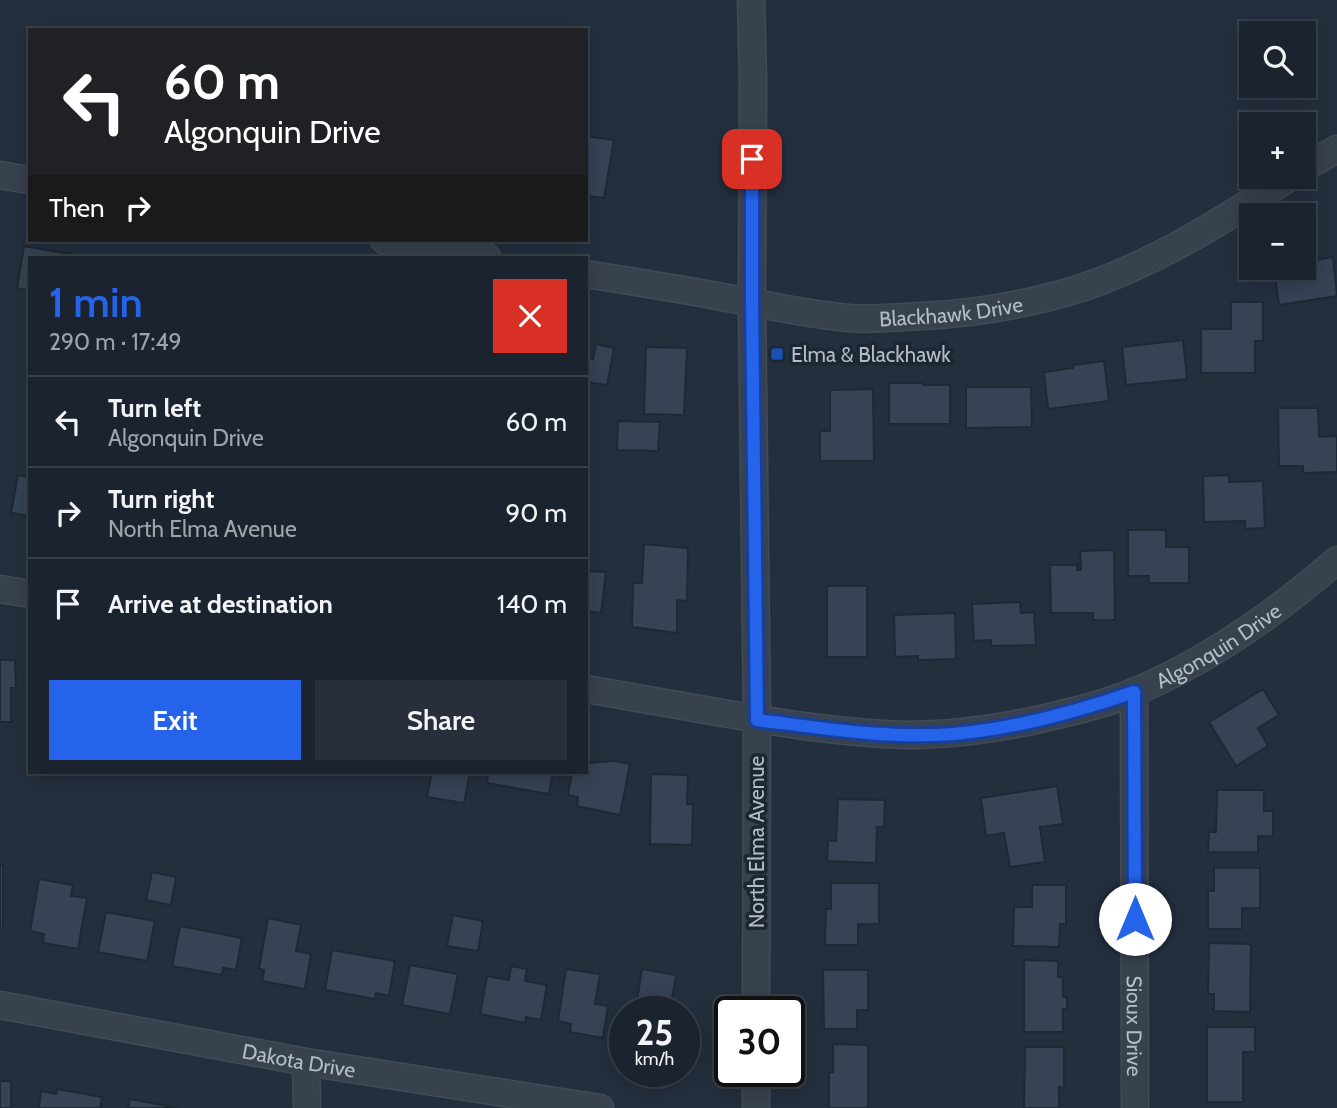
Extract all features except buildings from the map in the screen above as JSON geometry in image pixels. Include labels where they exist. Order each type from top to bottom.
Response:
[{"type":"street","name":"North Elma Avenue","points":[[751,0],[757,720],[756,996]]},
{"type":"street","points":[[1316,161],[1337,149]]},
{"type":"street","points":[[0,175],[28,180]]},
{"type":"street","name":"Blackhawk Drive","points":[[588,274],[811,314],[850,318],[970,312],[1049,298],[1122,272],[1188,240],[1271,189]]},
{"type":"street","points":[[396,242],[481,256]]},
{"type":"street","name":"Algonquin Drive","points":[[588,689],[757,720],[853,732],[953,734],[1044,718],[1097,705],[1134,692],[1223,646],[1259,623],[1337,560]]},
{"type":"street","points":[[0,589],[28,594]]},
{"type":"street","name":"Sioux Drive","points":[[1134,692],[1135,1108]]},
{"type":"street","name":"Dakota Drive","points":[[0,1005],[306,1062],[600,1108]]},
{"type":"street","points":[[306,1062],[307,1108]]},
{"type":"street","points":[[756,1087],[756,1108]]},
{"type":"place","name":"Elma & Blackhawk","points":[[777,354]]},
{"type":"route","points":[[752,159],[757,720],[853,732],[953,734],[1044,718],[1097,705],[1134,692],[1135,919]]}]
